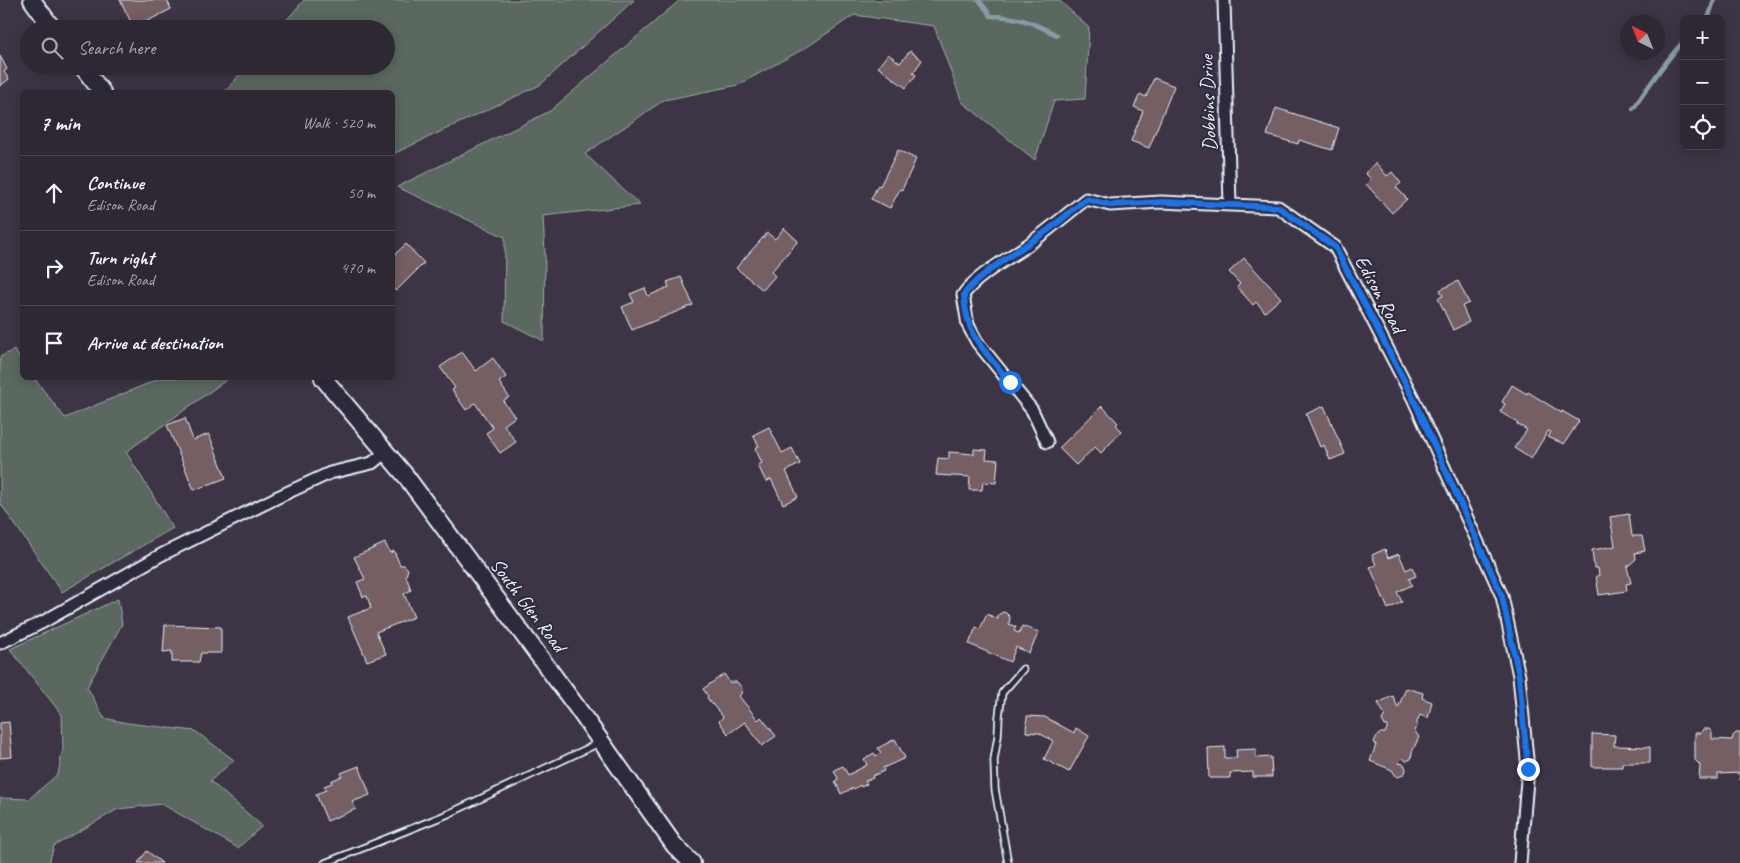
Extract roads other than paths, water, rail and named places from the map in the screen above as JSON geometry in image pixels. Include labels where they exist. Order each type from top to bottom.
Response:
[{"type":"main road","points":[[32,0],[47,20]]},
{"type":"main road","points":[[89,75],[100,90]]},
{"type":"main road","name":"South Glen Road","points":[[325,380],[405,475],[601,742],[674,846],[692,863]]},
{"type":"street","name":"Dobbins Drive","points":[[1224,0],[1230,205]]},
{"type":"street","name":"Edison Road","points":[[1047,442],[1032,410],[977,342],[968,325],[964,307],[964,295],[967,290],[990,271],[1046,231],[1086,199],[1110,205],[1162,202],[1278,207],[1335,247],[1413,398],[1502,596],[1519,676],[1528,769],[1520,863]]},
{"type":"street","points":[[0,643],[43,622],[161,555],[263,504],[330,473],[372,463],[386,452]]},
{"type":"lane","points":[[1008,863],[995,789],[994,760],[1002,693],[1023,669]]},
{"type":"lane","points":[[325,863],[448,814],[601,742]]},
{"type":"waterway","points":[[979,0],[991,16],[1026,21],[1057,35]]},
{"type":"waterway","points":[[1709,15],[1714,0]]},
{"type":"waterway","points":[[1633,109],[1680,46]]}]
